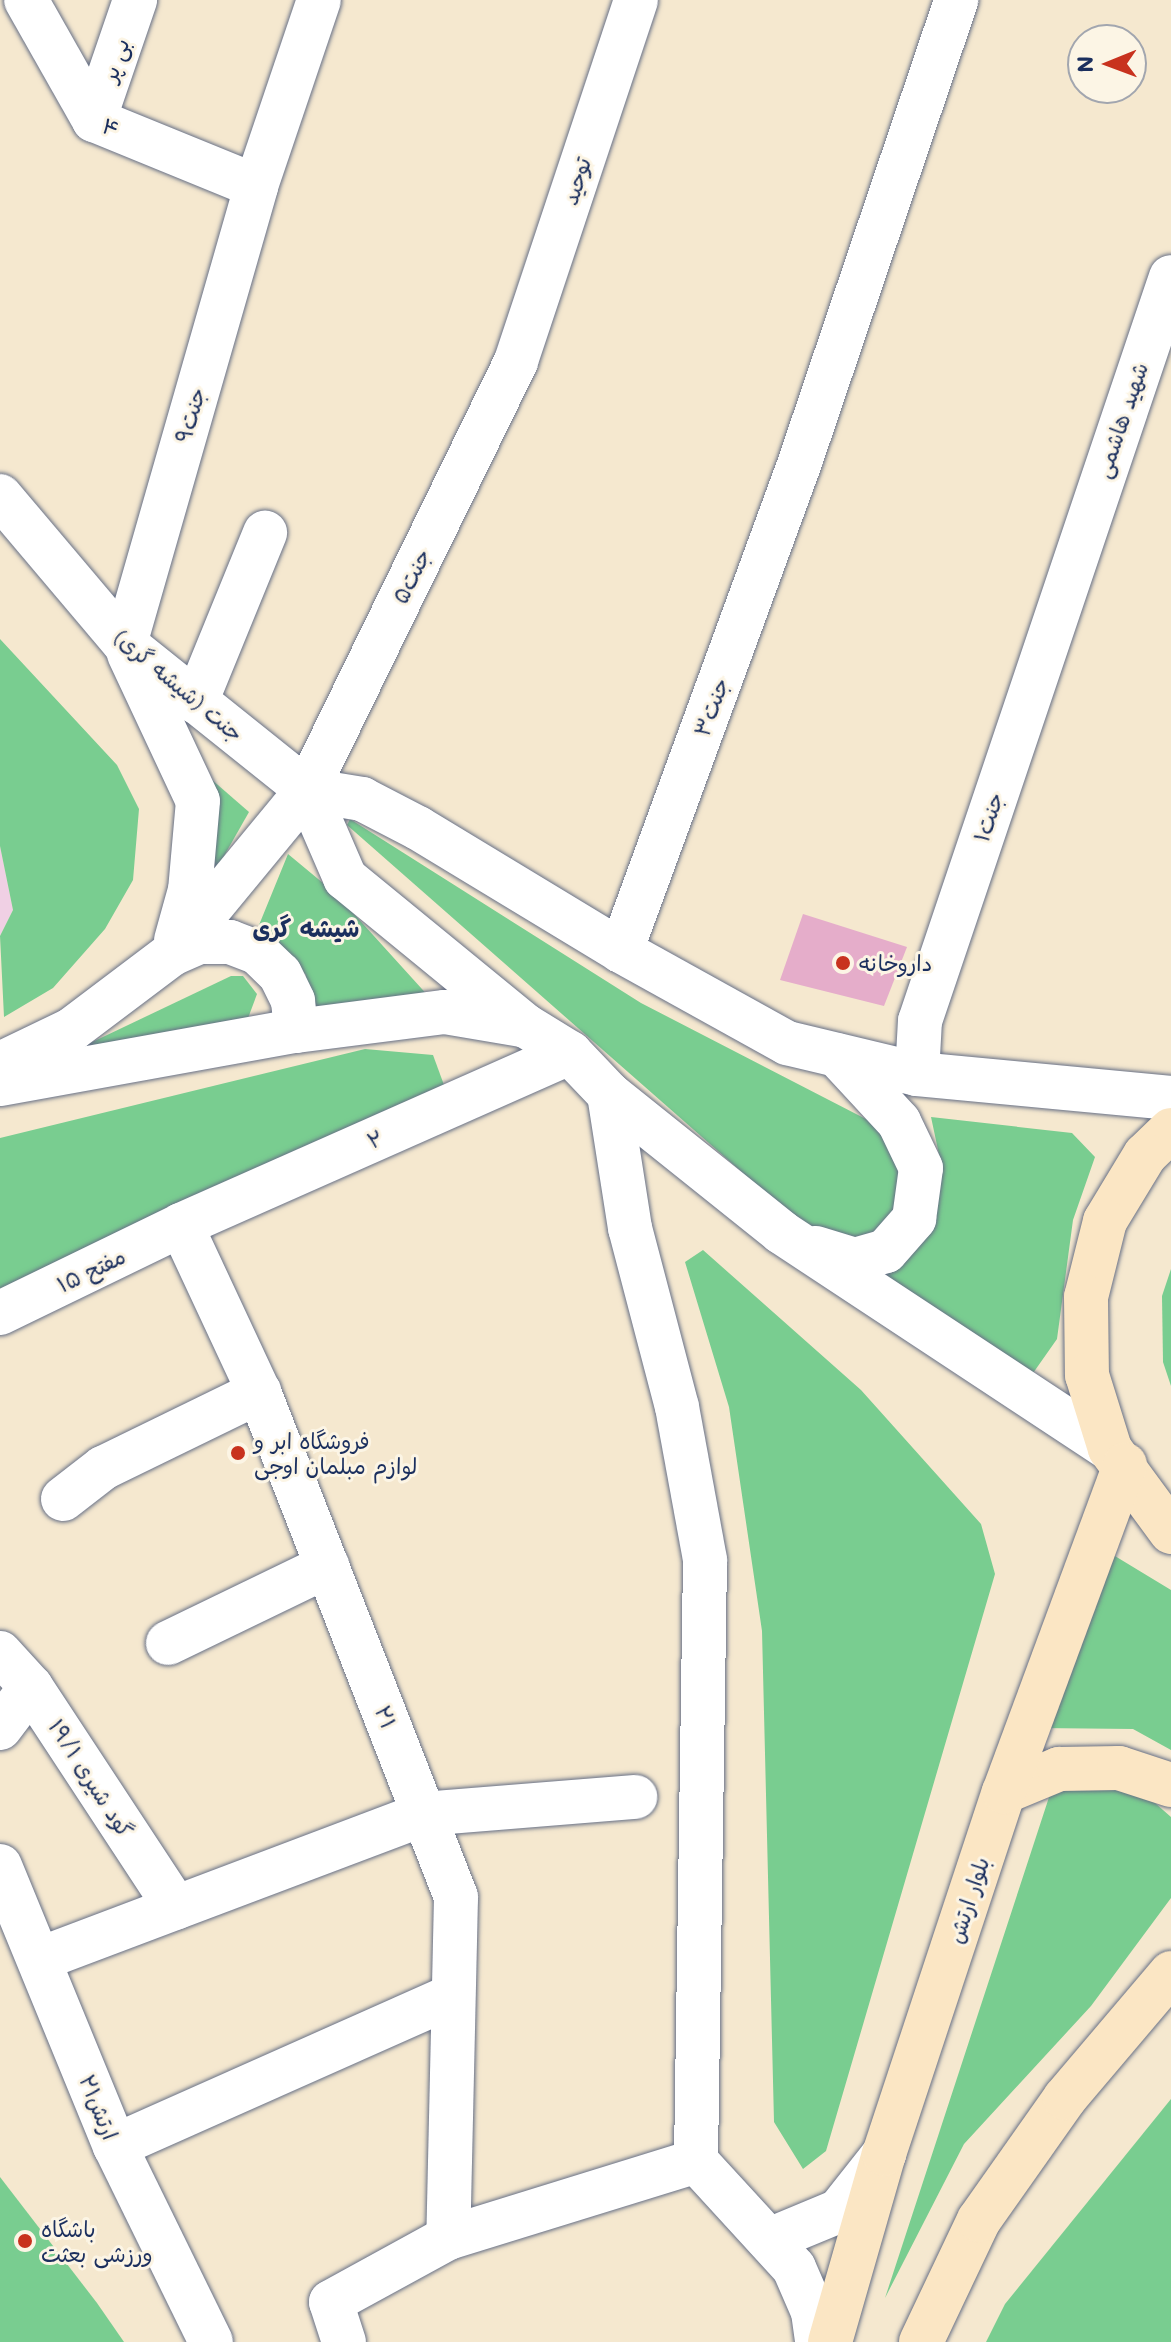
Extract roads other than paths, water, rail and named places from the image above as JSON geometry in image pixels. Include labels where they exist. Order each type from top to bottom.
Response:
[{"type":"main road","points":[[1171,1130],[1145,1155],[1105,1221],[1086,1297],[1087,1375],[1118,1457],[1171,1532]]},
{"type":"main road","name":"بلوار ارتش","points":[[830,2342],[884,2154],[1118,1457]]},
{"type":"main road","points":[[1004,1792],[1059,1769],[1119,1768],[1171,1785]]},
{"type":"main road","points":[[921,2342],[979,2220],[1065,2098],[1171,1973]]},
{"type":"street","name":"۴","points":[[26,0],[94,120],[256,186]]},
{"type":"street","name":"بی پر","points":[[94,120],[135,0]]},
{"type":"street","name":"جنت۹","points":[[125,644],[256,186],[319,0]]},
{"type":"street","name":"توحید","points":[[516,361],[636,0]]},
{"type":"street","name":"جنت۳","points":[[621,951],[800,462],[956,0]]},
{"type":"street","name":"شهید هاشمی","points":[[1072,564],[1171,277]]},
{"type":"street","name":"جنت۵","points":[[172,954],[307,790],[516,361]]},
{"type":"street","name":"جنت (شیشه گری)","points":[[0,496],[125,644],[307,790]]},
{"type":"street","points":[[196,702],[265,533]]},
{"type":"street","name":"جنت۱","points":[[917,1074],[920,1021],[1072,564]]},
{"type":"street","points":[[125,644],[198,801],[190,890],[172,954]]},
{"type":"street","points":[[307,790],[362,799],[404,821],[621,951],[787,1043],[917,1074],[1171,1098]]},
{"type":"street","points":[[307,790],[345,878],[526,1026],[570,1053],[609,1094],[781,1232],[1118,1457]]},
{"type":"street","points":[[0,1064],[71,1030],[172,954],[199,942],[230,942],[258,953],[280,974],[293,1001],[296,1031]]},
{"type":"street","points":[[0,1084],[296,1031],[445,1012],[526,1026]]},
{"type":"street","name":"۲","points":[[181,1225],[570,1053]]},
{"type":"street","points":[[781,1232],[855,1260],[886,1251],[914,1219],[921,1168],[899,1122],[837,1055]]},
{"type":"street","points":[[609,1094],[630,1228],[677,1407],[705,1560],[696,2161],[794,2268],[813,2312],[817,2342]]},
{"type":"street","name":"مفتح ۱۵","points":[[0,1313],[181,1225]]},
{"type":"street","name":"۲۱","points":[[181,1225],[259,1392],[456,1897],[450,1997],[448,2238]]},
{"type":"street","points":[[63,1499],[103,1468],[259,1392]]},
{"type":"street","points":[[168,1643],[327,1566]]},
{"type":"street","name":"۱۹/۱ گود شیری","points":[[0,1653],[31,1687],[176,1908]]},
{"type":"street","points":[[0,1728],[31,1687]]},
{"type":"street","points":[[40,1959],[423,1814],[635,1797]]},
{"type":"street","name":"ارتش۲۱","points":[[0,1866],[115,2146],[211,2342]]},
{"type":"street","points":[[115,2146],[450,1997]]},
{"type":"street","points":[[769,2240],[839,2211],[884,2154]]},
{"type":"street","points":[[344,2342],[331,2302],[448,2238],[696,2161]]},
{"type":"place","name":"داروخانه","points":[[843,963]]},
{"type":"place","name":"فروشگاه ابر و لوازم مبلمان اوجی","points":[[238,1453]]},
{"type":"place","name":"باشگاه ورزشی بعثت","points":[[25,2241]]},
{"type":"district","name":"شیشه گری","points":[[306,928]]}]
